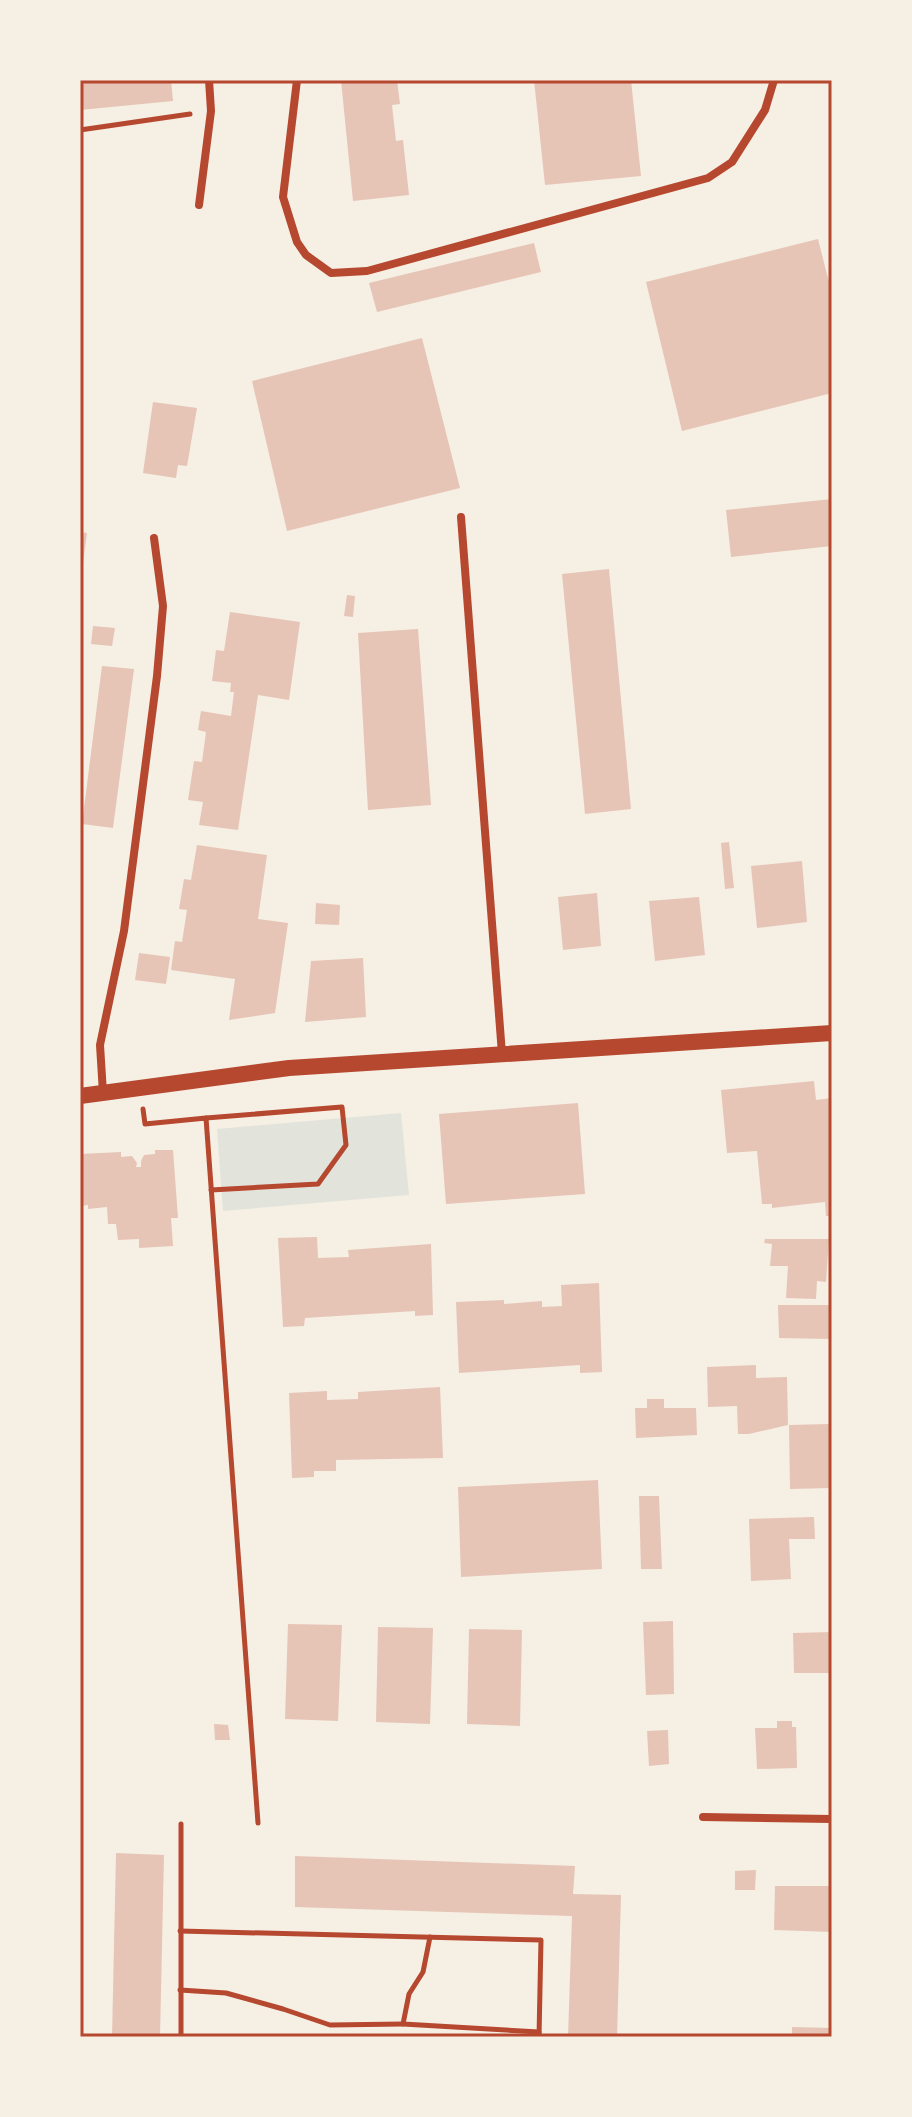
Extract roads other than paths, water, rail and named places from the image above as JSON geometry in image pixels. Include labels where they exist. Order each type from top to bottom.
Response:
[{"type":"main road","points":[[80,1096],[289,1068],[832,1033]]},
{"type":"street","points":[[199,205],[211,111],[209,80]]},
{"type":"street","points":[[297,80],[283,197],[297,242],[306,255],[331,273],[367,271],[708,178],[732,162],[765,110],[774,80]]},
{"type":"street","points":[[461,517],[502,1054]]},
{"type":"street","points":[[103,1093],[100,1045],[124,931],[157,676],[163,606],[154,538]]},
{"type":"street","points":[[703,1817],[832,1819]]}]
